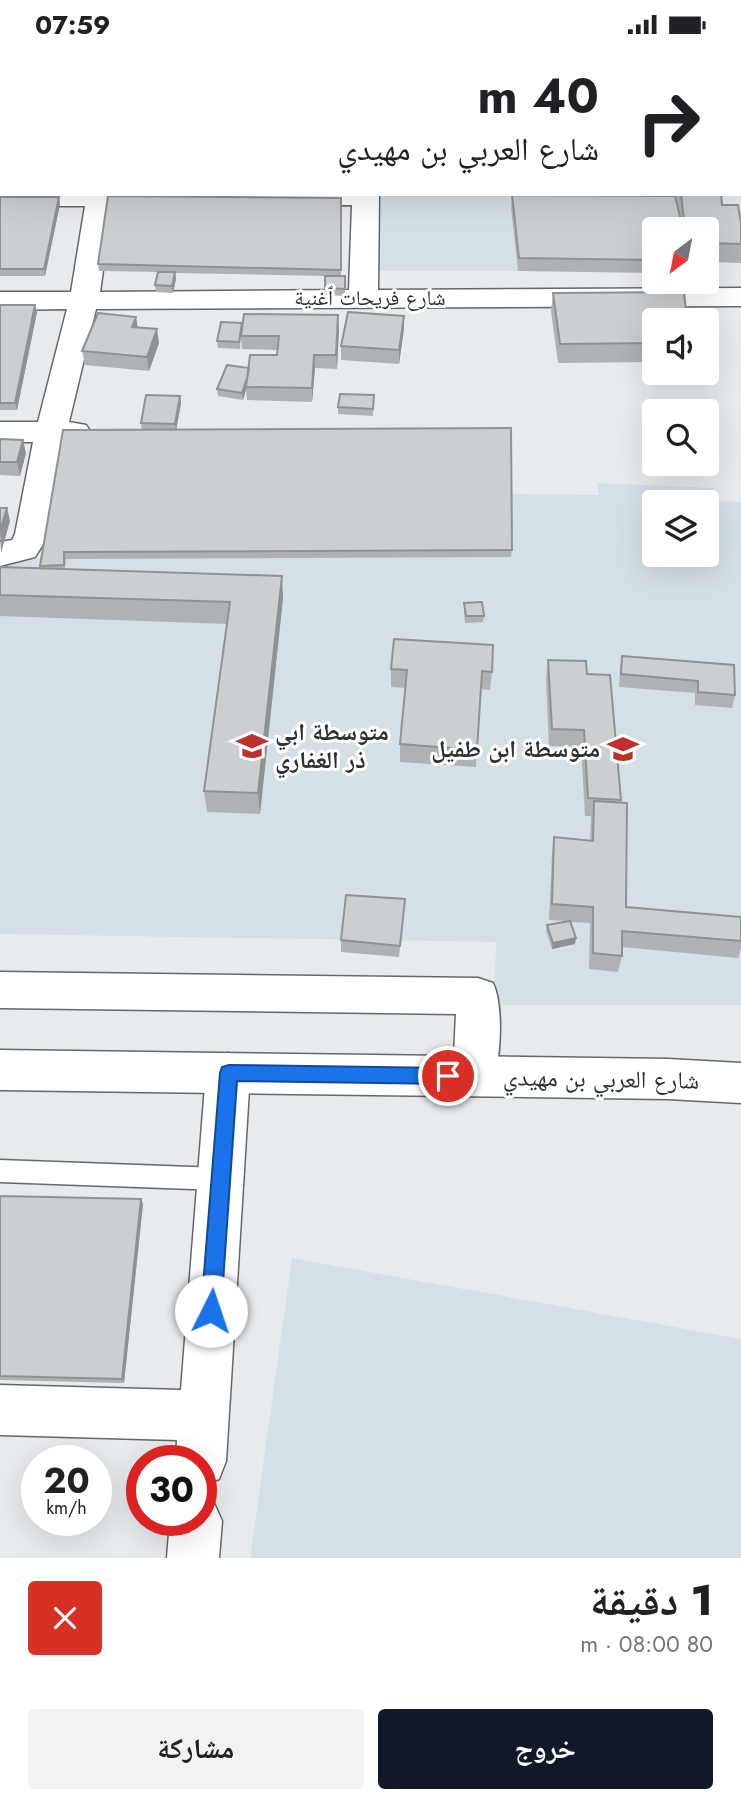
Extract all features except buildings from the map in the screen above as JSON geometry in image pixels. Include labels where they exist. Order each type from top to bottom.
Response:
[{"type":"street","points":[[0,198],[99,196],[84,299],[51,432],[32,535],[11,551]]},
{"type":"street","points":[[363,299],[366,196]]},
{"type":"street","name":"شارع فريحات ٱغنية","points":[[0,301],[741,297]]},
{"type":"street","points":[[0,432],[107,432]]},
{"type":"street","points":[[0,990],[478,996],[475,1076]]},
{"type":"street","name":"شارع العربي بن مهيدي","points":[[0,1070],[667,1079],[741,1083]]},
{"type":"street","points":[[0,1410],[202,1439],[229,1073]]},
{"type":"street","points":[[193,1558],[195,1536]]},
{"type":"lane","points":[[0,1171],[220,1179]]},
{"type":"shaded area","points":[[372,196],[510,196],[518,271],[373,271]]},
{"type":"shaded area","name":"متوسطة ابي ذر الغفاري","points":[[597,483],[713,488],[714,490],[642,490],[642,567],[719,567],[719,501],[741,502],[741,1005],[494,1005],[496,942],[0,934],[0,559],[511,557],[511,494],[599,495]]},
{"type":"shaded area","points":[[292,1258],[741,1339],[741,1558],[250,1558]]},
{"type":"place","name":"متوسطة ابي ذر الغفاري","points":[[252,746]]},
{"type":"place","name":"متوسطة ابن طفيل","points":[[623,749]]},
{"type":"route","points":[[211,1311],[229,1073],[448,1076]]}]
